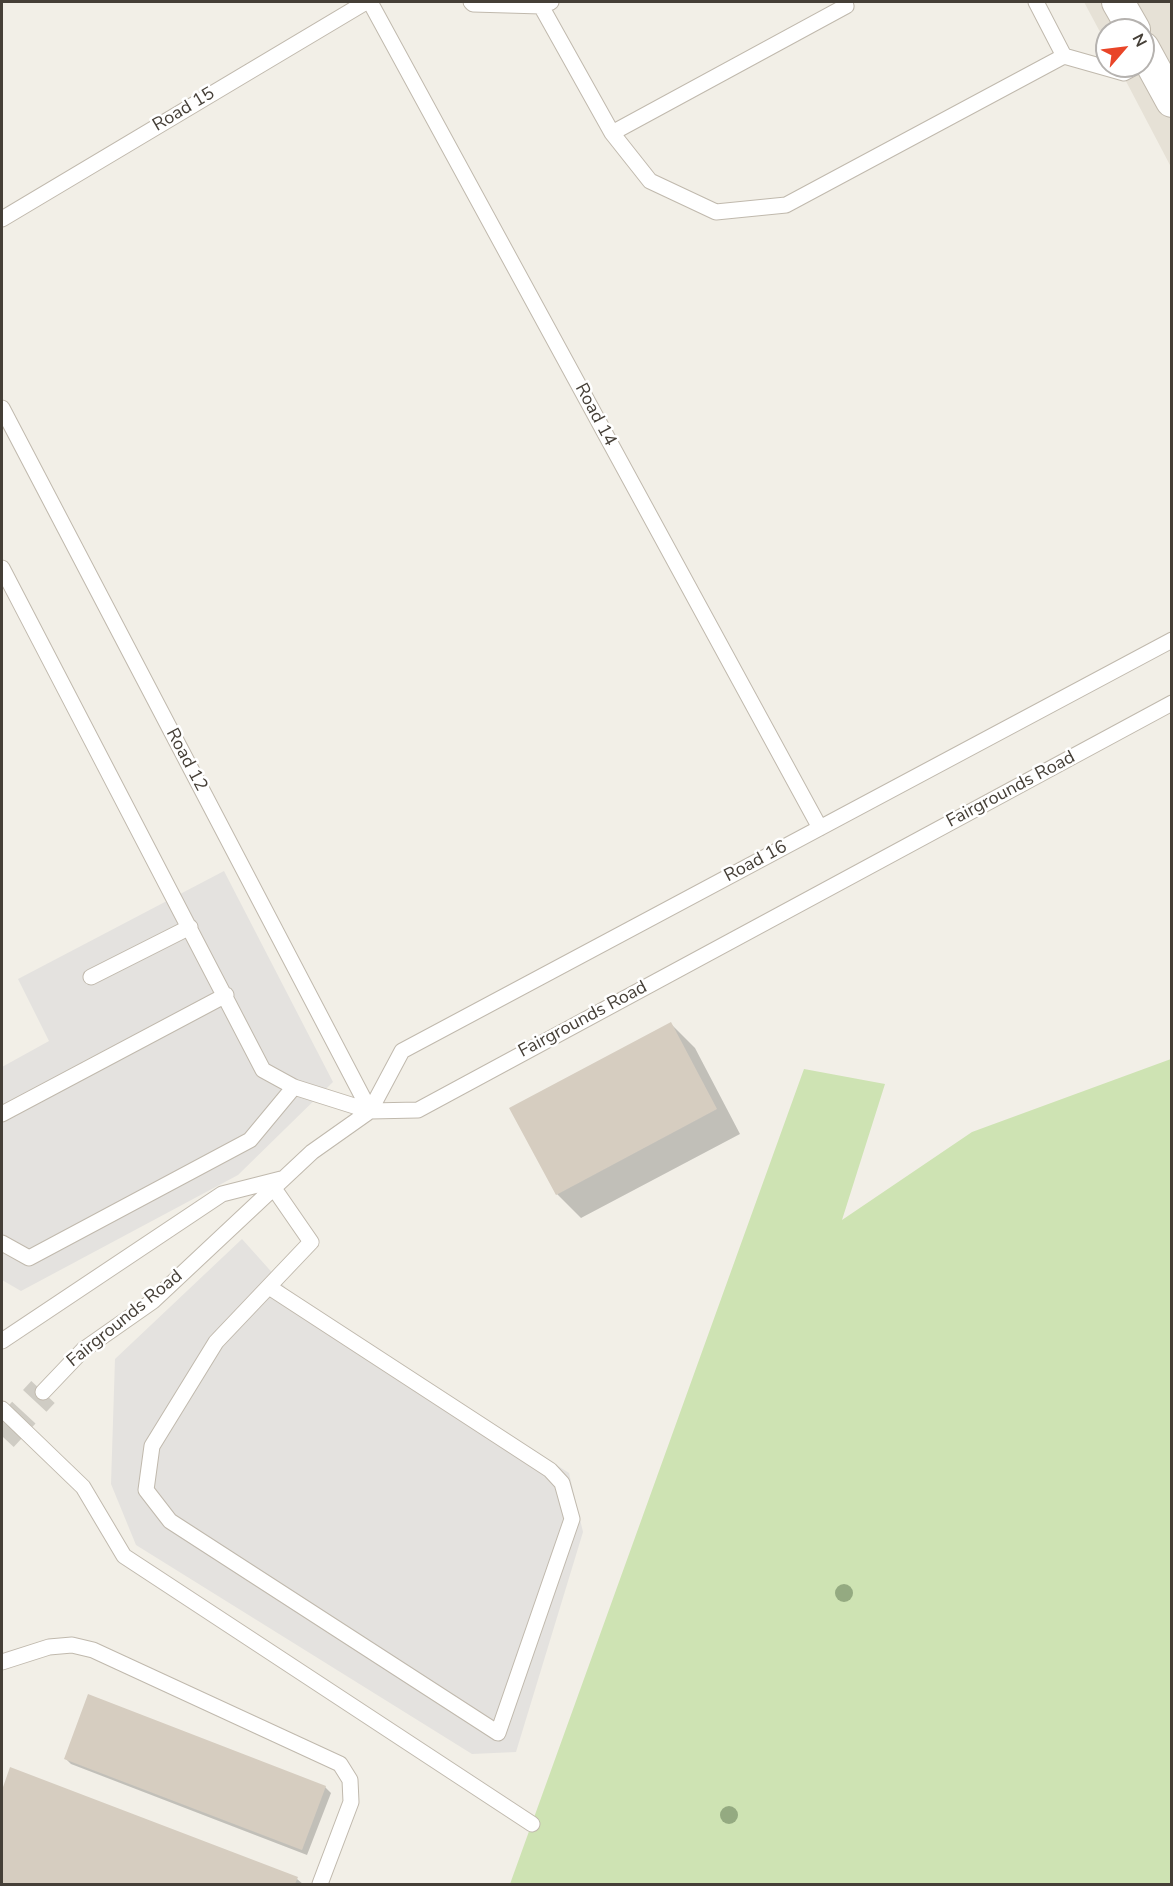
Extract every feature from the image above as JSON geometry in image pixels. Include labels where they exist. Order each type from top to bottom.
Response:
[{"type":"street","points":[[1118,2],[1127,18]]},
{"type":"street","points":[[1155,76],[1172,101]]},
{"type":"lane","name":"Road 15","points":[[2,219],[368,2]]},
{"type":"lane","name":"Road 14","points":[[368,2],[820,828]]},
{"type":"lane","points":[[471,2],[473,4],[546,4],[612,133],[650,181],[716,212],[786,205],[1064,56],[1095,65]]},
{"type":"lane","points":[[612,133],[846,6],[845,2]]},
{"type":"lane","points":[[1036,2],[1064,56]]},
{"type":"lane","name":"Road 12","points":[[2,408],[370,1111]]},
{"type":"lane","points":[[2,568],[263,1070],[294,1087],[370,1111]]},
{"type":"lane","name":"Road 16","points":[[370,1111],[402,1051],[1172,640]]},
{"type":"lane","name":"Fairgrounds Road","points":[[43,1392],[83,1350],[153,1301],[312,1152],[370,1111],[418,1110],[1171,705]]},
{"type":"lane","points":[[91,977],[190,927]]},
{"type":"lane","points":[[2,1114],[226,995]]},
{"type":"lane","points":[[2,1243],[29,1258],[40,1253],[250,1140],[294,1087]]},
{"type":"lane","points":[[2,1341],[222,1194],[279,1182],[311,1242],[216,1342],[152,1446],[146,1490],[170,1521],[498,1733],[572,1520],[562,1483],[550,1470],[269,1287]]},
{"type":"lane","points":[[2,1409],[83,1487],[124,1556],[532,1824]]},
{"type":"lane","points":[[2,1662],[49,1647],[72,1645],[93,1650],[340,1764],[350,1780],[351,1802],[320,1884]]},
{"type":"shaded area","points":[[1084,2],[1171,2],[1171,167],[1124,78],[1155,78],[1155,18],[1095,18],[1095,23]]},
{"type":"shaded area","points":[[224,871],[333,1082],[238,1175],[21,1291],[2,1280],[2,1067],[49,1041],[18,979]]},
{"type":"shaded area","points":[[242,1239],[294,1297],[569,1473],[583,1532],[516,1752],[472,1754],[136,1545],[111,1484],[115,1359]]},
{"type":"green space","points":[[1171,1059],[1171,1884],[510,1884],[804,1069],[885,1084],[842,1220],[972,1132]]},
{"type":"building","points":[[671,1022],[717,1109],[556,1195],[509,1108]]},
{"type":"building","points":[[88,1694],[326,1786],[302,1850],[64,1759]]},
{"type":"building","points":[[10,1767],[298,1877],[295,1884],[2,1884],[2,1790]]},
{"type":"tunnel","points":[[2,1436],[43,1392]]}]
